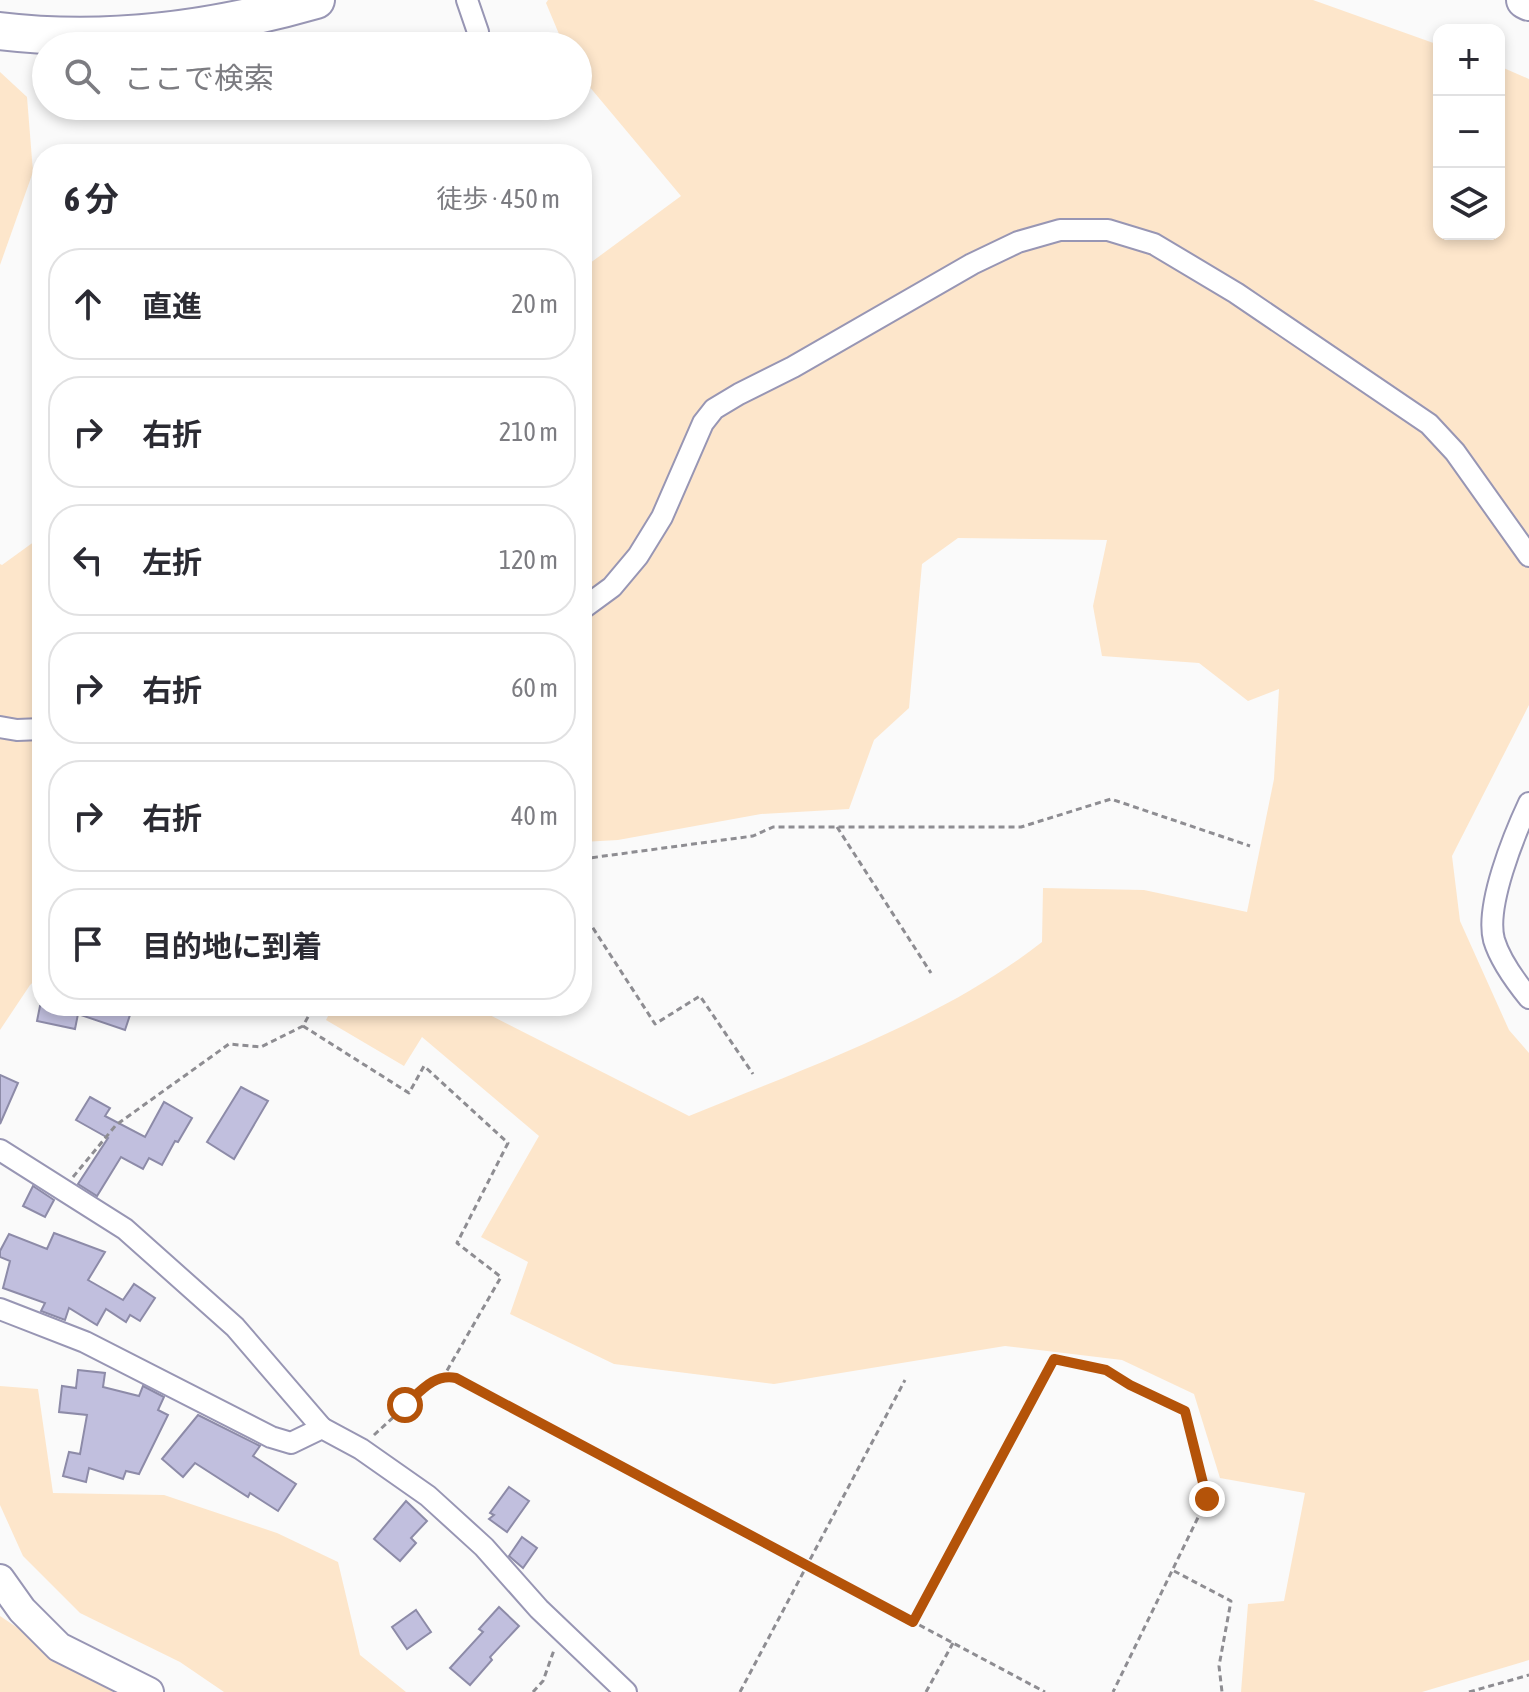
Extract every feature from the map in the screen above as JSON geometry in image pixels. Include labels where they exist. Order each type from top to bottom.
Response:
[{"type":"highway","points":[[170,32],[222,24],[316,0]]},
{"type":"highway","points":[[0,31],[32,33]]},
{"type":"street","points":[[592,602],[612,587],[638,556],[662,517],[703,423],[714,409],[972,264],[1018,242],[1060,230],[1108,230],[1154,244],[1236,293],[1429,424],[1455,452],[1529,556]]},
{"type":"street","points":[[0,727],[32,729]]},
{"type":"street","points":[[1529,803],[1494,903],[1492,921],[1494,939],[1502,958],[1529,998]]},
{"type":"street","points":[[0,1150],[125,1229],[235,1327],[322,1428],[361,1449],[428,1496],[484,1547],[561,1630],[626,1692]]},
{"type":"street","points":[[0,1309],[85,1342],[271,1437],[291,1443],[322,1428]]},
{"type":"street","points":[[0,1579],[22,1610],[59,1647],[149,1692]]},
{"type":"path","points":[[592,858],[753,836],[773,827],[1021,827],[1111,799],[1250,846]]},
{"type":"path","points":[[837,827],[931,973]]},
{"type":"path","points":[[592,926],[655,1024],[700,996],[753,1074]]},
{"type":"path","points":[[62,1189],[116,1125],[229,1044],[261,1047],[303,1026],[308,1016]]},
{"type":"path","points":[[303,1026],[409,1093],[424,1066],[508,1143],[457,1243],[501,1277],[444,1375],[405,1405],[361,1449]]},
{"type":"path","points":[[913,1622],[1054,1359],[1106,1370],[1185,1411],[1207,1499],[1113,1692]]},
{"type":"path","points":[[444,1375],[489,1394],[1045,1692]]},
{"type":"path","points":[[740,1692],[905,1380]]},
{"type":"path","points":[[1174,1571],[1231,1601],[1219,1666],[1222,1692]]},
{"type":"path","points":[[533,1692],[543,1681],[561,1630]]},
{"type":"path","points":[[926,1692],[953,1643]]},
{"type":"path","points":[[1469,1692],[1529,1675]]},
{"type":"shaded area","points":[[548,0],[1313,0],[1433,43],[1433,240],[1505,240],[1505,69],[1529,79],[1529,705],[1452,856],[1460,921],[1509,1030],[1529,1053],[1529,1660],[1422,1692],[1241,1692],[1248,1604],[1284,1601],[1305,1493],[1220,1478],[1194,1394],[1122,1360],[1005,1346],[774,1384],[614,1364],[510,1314],[528,1262],[481,1237],[539,1136],[422,1037],[404,1066],[326,1020],[328,1016],[492,1016],[689,1116],[872,1040],[961,996],[1003,970],[1042,942],[1043,888],[1144,890],[1247,912],[1274,779],[1279,689],[1248,701],[1199,663],[1102,656],[1093,606],[1107,540],[958,538],[922,564],[909,708],[874,740],[849,809],[761,814],[618,840],[592,841],[592,262],[681,196],[592,90],[592,32],[558,32],[546,3]]},
{"type":"shaded area","points":[[0,72],[27,97],[32,175],[0,265]]},
{"type":"shaded area","points":[[32,543],[32,983],[0,1030],[0,564]]},
{"type":"shaded area","points":[[0,1386],[38,1389],[53,1493],[164,1495],[277,1533],[338,1562],[360,1655],[406,1692],[224,1692],[180,1662],[80,1613],[23,1556],[0,1505]]},
{"type":"shaded area","points":[[0,1616],[98,1682],[113,1692],[0,1692]]},
{"type":"building","points":[[38,1016],[78,1016],[75,1029],[37,1021]]},
{"type":"building","points":[[84,1016],[130,1016],[125,1030]]},
{"type":"building","points":[[0,1075],[18,1083],[0,1124]]},
{"type":"building","points":[[241,1087],[268,1101],[234,1159],[207,1142]]},
{"type":"building","points":[[90,1097],[110,1108],[105,1116],[145,1137],[164,1102],[192,1118],[162,1165],[149,1158],[143,1169],[121,1157],[97,1196],[78,1184],[108,1138],[76,1120]]},
{"type":"building","points":[[33,1186],[54,1200],[45,1217],[23,1206]]},
{"type":"building","points":[[54,1233],[105,1252],[88,1280],[123,1300],[134,1284],[155,1298],[140,1321],[130,1315],[126,1322],[106,1309],[97,1325],[69,1308],[65,1320],[41,1311],[45,1303],[3,1288],[10,1261],[0,1257],[0,1251],[9,1234],[47,1249]]},
{"type":"building","points":[[78,1370],[105,1373],[103,1387],[139,1396],[143,1386],[164,1397],[158,1410],[168,1415],[139,1474],[126,1471],[123,1479],[89,1468],[86,1482],[63,1476],[69,1452],[80,1454],[87,1415],[59,1412],[62,1386],[76,1388]]},
{"type":"building","points":[[198,1415],[260,1446],[253,1456],[296,1484],[278,1511],[250,1493],[248,1497],[195,1463],[183,1477],[162,1459]]},
{"type":"building","points":[[509,1487],[529,1501],[507,1532],[489,1519]]},
{"type":"building","points":[[406,1501],[427,1521],[411,1538],[416,1543],[400,1561],[374,1539]]},
{"type":"building","points":[[522,1537],[537,1548],[523,1568],[509,1556]]},
{"type":"building","points":[[499,1607],[519,1626],[490,1657],[492,1660],[470,1685],[450,1668],[483,1632],[479,1629]]},
{"type":"building","points":[[416,1610],[431,1632],[407,1649],[392,1627]]},
{"type":"route","points":[[405,1405],[444,1375],[456,1378],[913,1622],[1054,1359],[1106,1370],[1185,1411],[1207,1499]]}]
